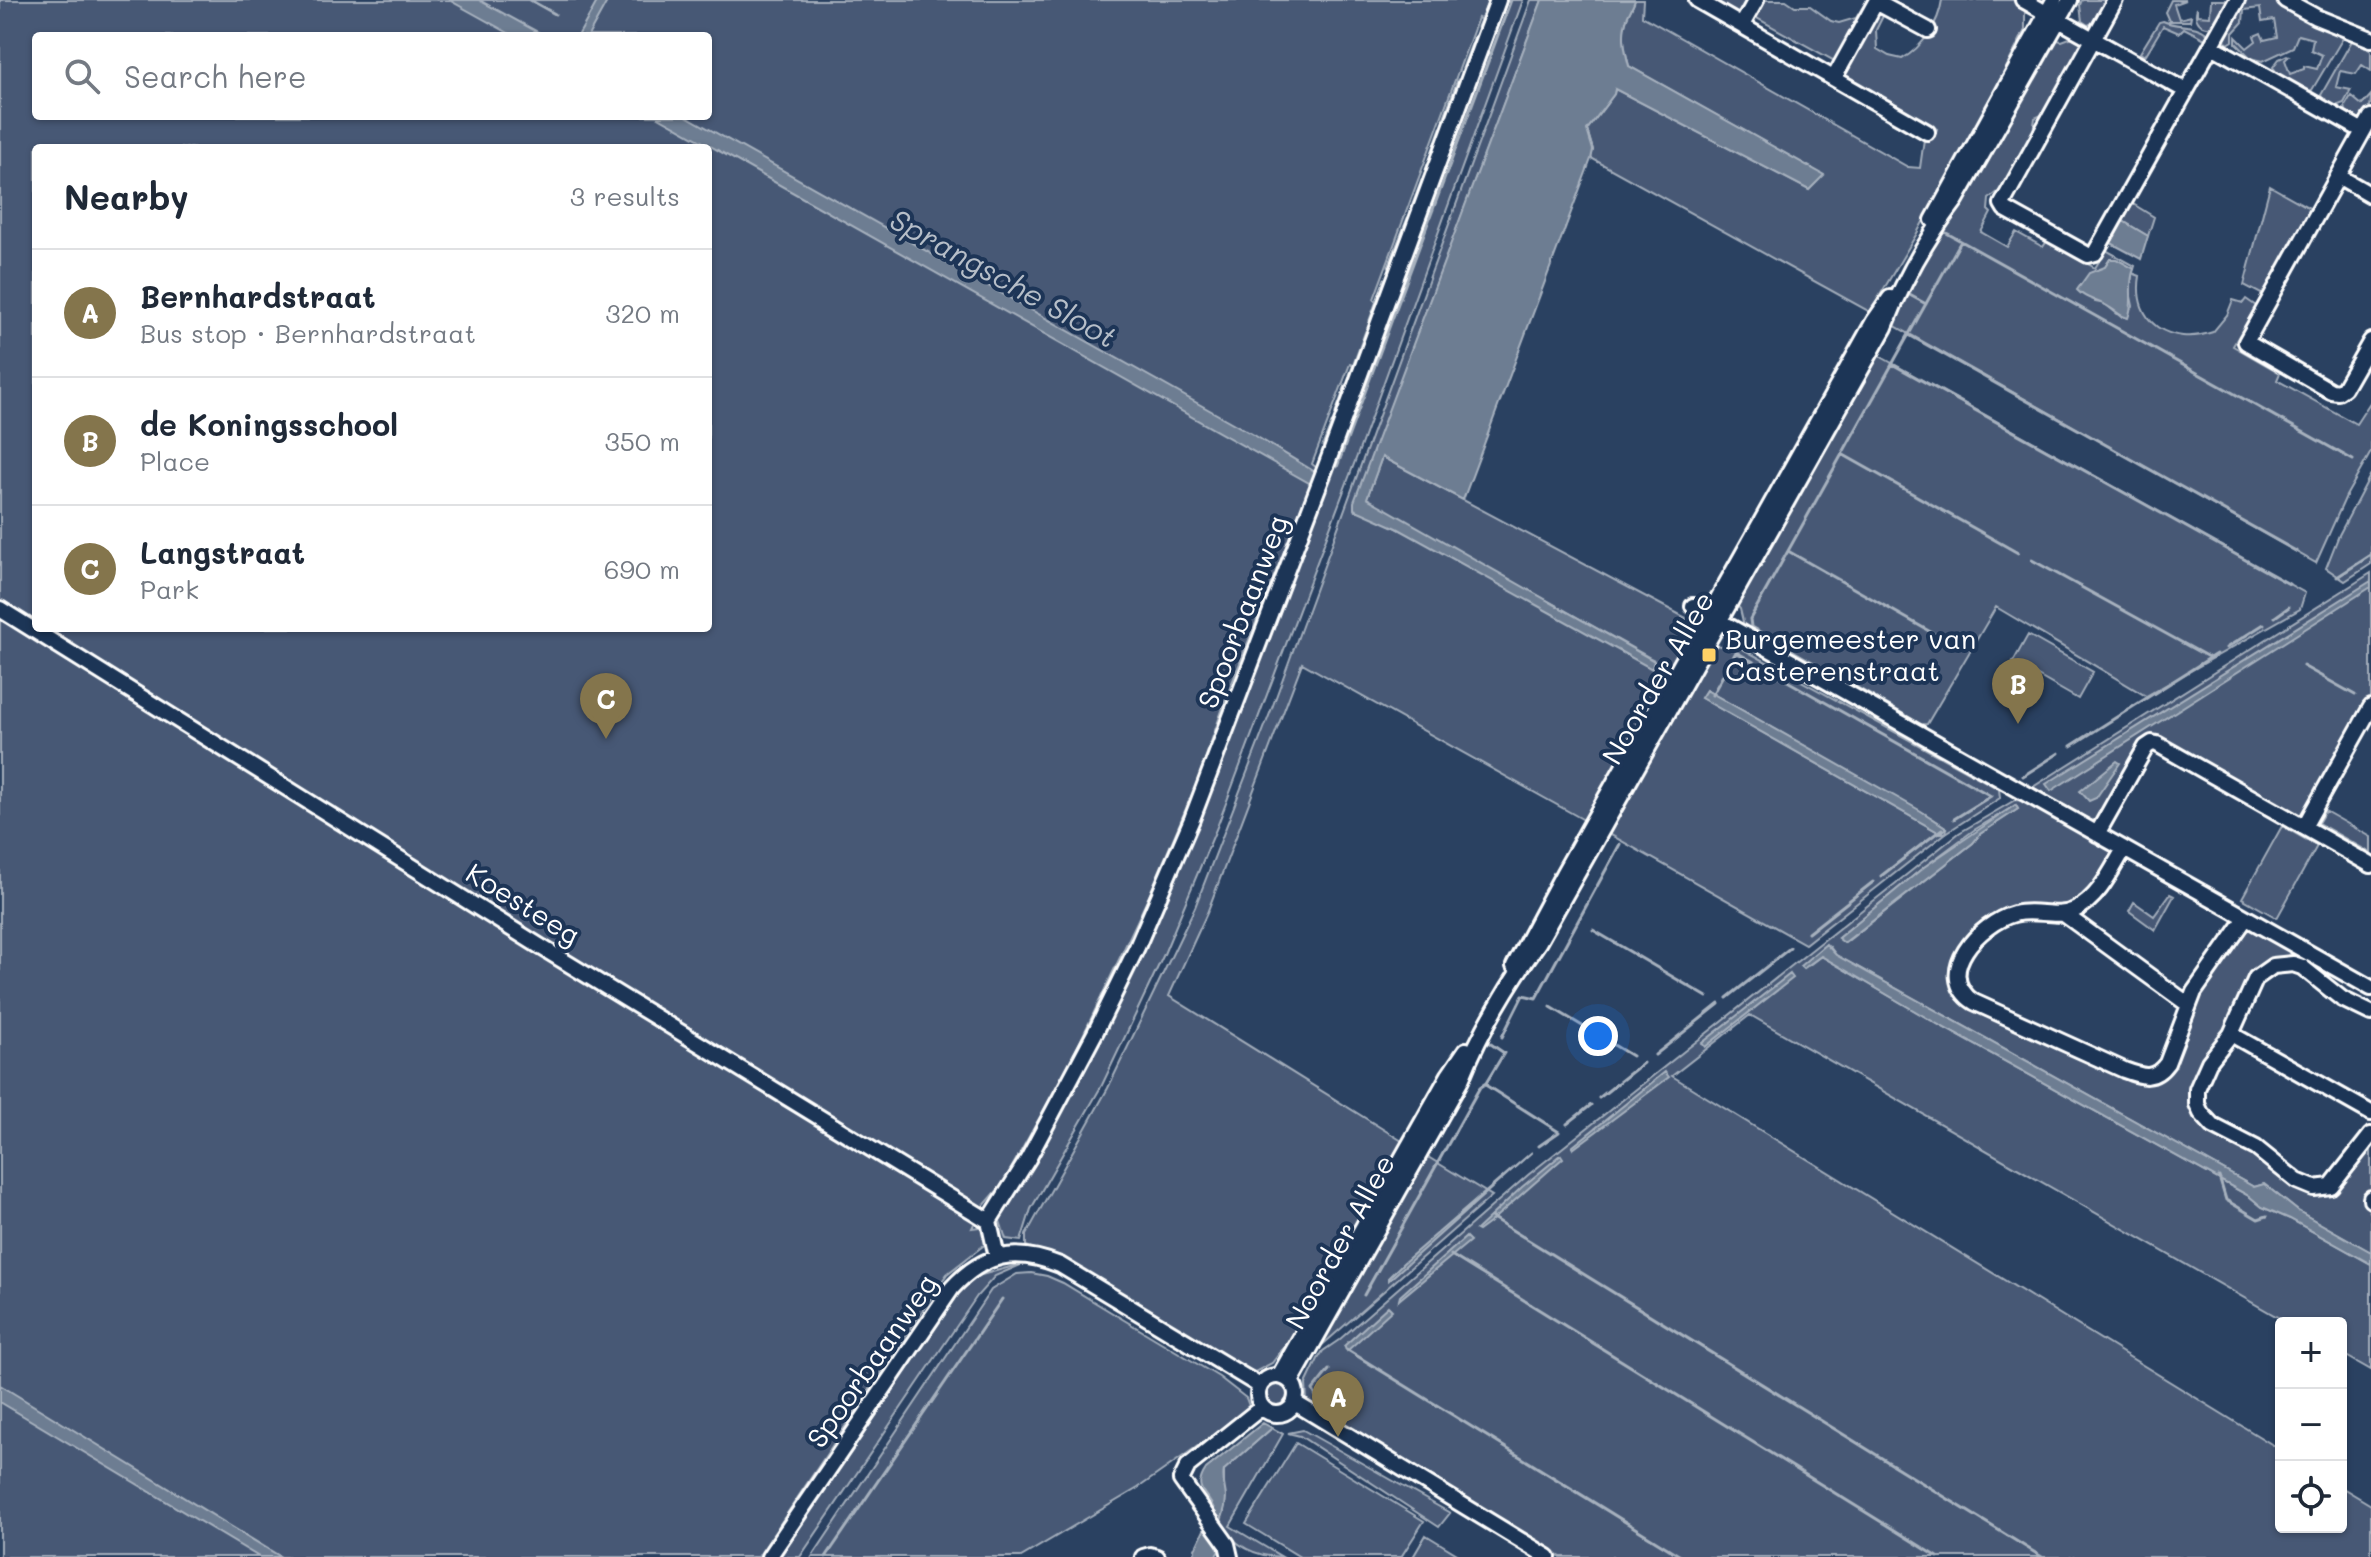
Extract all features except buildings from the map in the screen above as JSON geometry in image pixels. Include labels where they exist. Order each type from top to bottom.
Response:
[{"type":"street","name":"Spoorbaanweg","points":[[989,1221],[1028,1159],[1096,1031],[1137,947],[1192,819],[1498,0]]},
{"type":"street","points":[[1697,0],[1927,132]]},
{"type":"street","points":[[1742,25],[1756,0]]},
{"type":"street","points":[[2023,0],[2053,11],[2093,39],[2186,91]]},
{"type":"street","name":"Noorder Allee","points":[[1285,1379],[1449,1075],[1464,1055],[1885,327],[1943,217],[1956,200],[2053,11],[2070,0]]},
{"type":"street","points":[[2115,0],[2002,204],[2088,255],[2095,253],[2237,0]]},
{"type":"street","points":[[2285,0],[2316,17],[2371,39]]},
{"type":"street","points":[[1834,78],[1877,1],[1928,30]]},
{"type":"street","points":[[2212,46],[2363,131]]},
{"type":"street","points":[[2371,117],[2246,342],[2331,391],[2338,392],[2344,388],[2371,341]]},
{"type":"street","points":[[2338,176],[2371,195]]},
{"type":"street","points":[[1693,606],[2371,988]]},
{"type":"street","name":"Koesteeg","points":[[0,609],[32,629]]},
{"type":"street","name":"Koesteeg","points":[[37,632],[528,939],[989,1221]]},
{"type":"street","points":[[2304,827],[2371,707]]},
{"type":"street","points":[[2097,834],[2146,747],[2152,743],[2371,865]]},
{"type":"street","points":[[2124,849],[2094,896],[2083,905],[2064,914],[2018,913],[1989,927],[1973,941],[1959,963],[1956,977],[1962,993],[1974,1002],[2142,1077],[2156,1075],[2167,1063],[2205,973],[2246,918]]},
{"type":"street","points":[[2064,914],[2189,1005]]},
{"type":"street","points":[[2302,967],[2311,954]]},
{"type":"street","points":[[2371,1013],[2342,999],[2302,967],[2282,964],[2264,971],[2256,978],[2231,1034],[2209,1062],[2197,1089],[2197,1104],[2213,1126],[2256,1148],[2297,1181],[2321,1189],[2331,1186],[2339,1178],[2371,1135]]},
{"type":"street","points":[[2231,1034],[2371,1113]]},
{"type":"street","points":[[989,1221],[997,1257]]},
{"type":"street","name":"Spoorbaanweg","points":[[769,1557],[952,1288],[978,1264],[997,1257],[1038,1256],[1060,1265],[1260,1386]]},
{"type":"street","points":[[1270,1377],[1285,1379],[1296,1392],[1295,1403],[1281,1414],[1270,1413],[1262,1407],[1258,1395],[1260,1386],[1270,1377]]},
{"type":"street","points":[[1295,1403],[1548,1557]]},
{"type":"street","points":[[1230,1557],[1230,1549],[1181,1480],[1188,1466],[1262,1407]]},
{"type":"street","points":[[1143,1557],[1157,1557]]},
{"type":"shaded area","points":[[0,0],[1494,0],[1486,22],[1478,18],[1374,299],[1381,304],[1358,368],[1350,364],[1312,464],[1317,468],[1228,693],[1196,785],[1149,896],[1070,1063],[1002,1185],[981,1209],[972,1228],[986,1226],[988,1242],[947,1274],[758,1557],[0,1557]]},
{"type":"shaded area","points":[[449,0],[479,0],[538,32],[507,32]]},
{"type":"shaded area","points":[[598,0],[608,0],[590,32],[580,32]]},
{"type":"shaded area","points":[[1502,0],[1523,0],[1357,456],[1217,827],[1164,954],[1102,1085],[1031,1209],[1021,1241],[1006,1239],[997,1212],[1131,967]]},
{"type":"shaded area","points":[[1531,0],[1542,0],[1360,488],[1356,511],[1364,511],[1654,660],[1370,502],[1367,498],[1382,457],[1686,618],[1687,626],[1679,650],[1584,820],[1302,663],[1207,913],[1169,996],[1402,1141],[1290,1339],[1272,1363],[1255,1372],[1238,1365],[1054,1256],[1026,1246],[1026,1235],[1108,1088],[1195,907],[1272,708]]},
{"type":"shaded area","points":[[1542,0],[1635,0],[1624,30],[1629,66],[1824,175],[1809,190],[1615,89],[1587,130],[1593,150],[1591,159],[1463,500],[1382,457],[1367,498],[1654,661],[1652,669],[1397,528],[1354,509],[1354,502]]},
{"type":"shaded area","points":[[1635,0],[1643,0],[1642,16],[1908,167],[1920,168],[1924,139],[1934,137],[1937,129],[1844,79],[1844,69],[1880,7],[1886,10],[1876,30],[1877,49],[1902,59],[1928,34],[1942,0],[2016,0],[2028,7],[2025,11],[2025,30],[2000,80],[1916,235],[1870,312],[1591,158],[1593,150],[1587,130],[1615,89],[1809,190],[1823,175],[1629,66],[1624,30]]},
{"type":"shaded area","points":[[1708,0],[1751,0],[1737,17]]},
{"type":"shaded area","points":[[1760,0],[1786,0],[1795,6],[1810,6],[1839,23],[1856,18],[1867,0],[1871,0],[1838,63],[1751,15]]},
{"type":"shaded area","points":[[2082,0],[2111,0],[2095,21],[2088,25],[2082,21]]},
{"type":"shaded area","points":[[2171,0],[2185,0],[2174,4],[2179,19],[2191,16],[2190,21],[2169,21],[2165,12]]},
{"type":"shaded area","points":[[2211,0],[2229,0],[2215,26],[2206,27],[2199,23],[2196,12],[2197,8],[2197,15],[2210,16]]},
{"type":"shaded area","points":[[2243,0],[2274,0],[2322,27],[2346,33],[2312,90],[2277,73],[2273,67],[2287,55],[2285,60],[2290,74],[2304,69],[2304,66],[2317,69],[2322,55],[2311,50],[2313,39],[2298,35],[2293,47],[2263,61],[2251,58],[2236,43],[2236,37],[2247,48],[2256,41],[2254,36],[2261,33],[2264,40],[2277,37],[2274,20],[2262,22],[2260,8],[2244,10],[2243,22],[2233,33],[2233,41],[2228,44],[2222,37]]},
{"type":"shaded area","points":[[2159,22],[2203,31],[2208,34],[2207,40],[2184,28],[2179,33],[2163,26],[2145,56],[2140,53]]},
{"type":"shaded area","points":[[2075,36],[2082,39],[2078,50],[2080,54],[2046,113],[2035,118],[2033,132],[2036,134],[2002,192],[1989,199],[1988,210],[1991,213],[1981,232],[2007,247],[2016,232],[2043,247],[2047,241],[2095,268],[2106,250],[2135,266],[2134,269],[2110,259],[2105,267],[2095,273],[2095,302],[2105,304],[2121,317],[2133,306],[2130,292],[2132,273],[2140,276],[2142,307],[2149,319],[2169,333],[2197,336],[2213,332],[2227,315],[2233,300],[2243,303],[2246,299],[2256,306],[2233,346],[2280,373],[2277,380],[2356,424],[2371,401],[2371,452],[2346,496],[2316,563],[1890,323],[2052,39],[2062,41]]},
{"type":"shaded area","points":[[2353,39],[2371,51],[2371,71],[2362,65],[2356,74],[2340,71],[2336,87],[2351,90],[2344,103],[2336,106],[2323,100],[2321,95]]},
{"type":"shaded area","points":[[2371,95],[2369,110],[2363,117],[2359,119],[2346,111],[2345,106],[2351,96],[2362,105]]},
{"type":"shaded area","name":"Sprangsche Sloot","points":[[664,120],[693,120],[1254,435],[1315,472],[1311,484],[712,147],[712,144]]},
{"type":"shaded area","points":[[2270,186],[2311,209],[2263,295],[2244,285]]},
{"type":"shaded area","points":[[2133,204],[2154,217],[2148,236],[2123,221]]},
{"type":"shaded area","points":[[2123,221],[2148,236],[2141,259],[2111,243]]},
{"type":"shaded area","points":[[2110,259],[2134,269],[2128,318],[2077,290],[2089,273],[2105,267]]},
{"type":"shaded area","points":[[1874,353],[2305,593],[2300,609],[2146,696],[1996,607],[1927,724],[1916,725],[1745,630],[1740,609],[1734,602]]},
{"type":"shaded area","points":[[2371,474],[2371,564],[2345,581],[2326,568],[2339,535]]},
{"type":"shaded area","points":[[2371,573],[2371,699],[2309,810],[2294,815],[2157,739],[2100,818],[2092,821],[2033,787]]},
{"type":"shaded area","points":[[2371,581],[2371,587],[2051,791],[2046,784]]},
{"type":"shaded area","points":[[2028,635],[2093,672],[2078,699],[2013,662]]},
{"type":"shaded area","points":[[1730,642],[1999,789],[2000,798],[1946,833],[1805,944],[1604,831],[1711,645],[1722,646]],"holes":[[[1706,690],[1932,818],[1947,828],[1946,833],[1940,833],[1701,698]]]},
{"type":"shaded area","points":[[1706,690],[1947,828],[1940,833],[1701,698]]},
{"type":"shaded area","points":[[2117,761],[2120,763],[2096,798],[2089,801],[2080,791]]},
{"type":"shaded area","points":[[2015,800],[2024,801],[2113,850],[2115,854],[2101,880],[2076,905],[1986,924],[1955,986],[2158,1078],[2194,1001],[2248,927],[2301,954],[2301,959],[2278,961],[2240,1008],[2207,1060],[2197,1112],[2317,1193],[2371,1140],[2368,1208],[2371,1214],[2371,1252],[2298,1211],[2264,1184],[2254,1187],[1836,955],[1830,947],[1808,966],[1821,956],[1939,1025],[2249,1196],[2262,1207],[2371,1264],[2371,1370],[2347,1356],[2347,1317],[2278,1317],[1750,1015],[1672,1076],[2275,1446],[2275,1533],[2347,1533],[2347,1491],[2371,1505],[2371,1557],[1561,1557],[1307,1401],[1306,1384],[1323,1351],[1528,1175],[1959,833]],"holes":[[[2016,805],[2018,809],[1980,834],[1973,843],[1845,943],[1838,938],[1924,867],[1974,830]]]},
{"type":"shaded area","points":[[2015,805],[2018,809],[1980,834],[1973,843],[1844,943],[1838,938],[1924,867]]},
{"type":"shaded area","points":[[2325,811],[2371,837],[2371,853],[2318,823]]},
{"type":"shaded area","points":[[2282,826],[2317,846],[2277,918],[2242,898]]},
{"type":"shaded area","points":[[2170,894],[2174,896],[2155,930],[2129,911],[2134,902],[2154,916]]},
{"type":"shaded area","points":[[1826,944],[1836,955],[2254,1187],[2264,1184],[2298,1211],[2371,1252],[2371,1264],[2262,1207],[2249,1196],[1939,1025],[1821,956],[1803,969],[1800,966]]},
{"type":"shaded area","points":[[1790,974],[1793,978],[1705,1047],[1702,1043]]},
{"type":"shaded area","points":[[1665,1072],[1669,1077],[1573,1149],[1572,1147]]},
{"type":"shaded area","points":[[1532,1152],[1388,1281],[1403,1263]]},
{"type":"shaded area","points":[[1423,1154],[1492,1196],[1312,1352]]},
{"type":"shaded area","points":[[1561,1155],[1563,1158],[1489,1223],[1476,1230],[1522,1187]]},
{"type":"shaded area","points":[[1466,1237],[1470,1241],[1399,1300],[1400,1296]]},
{"type":"shaded area","points":[[1025,1263],[995,1276],[977,1296],[800,1557],[780,1557],[962,1289],[974,1277]]},
{"type":"shaded area","points":[[1031,1273],[1063,1283],[1219,1377],[1246,1398],[1249,1406],[1138,1488],[1021,1557],[812,1557],[991,1290],[1017,1274]]},
{"type":"shaded area","points":[[1388,1306],[1392,1310],[1347,1351],[1344,1346]]},
{"type":"shaded area","points":[[1277,1382],[1288,1389],[1289,1394],[1282,1405],[1277,1406],[1266,1399],[1265,1394],[1272,1383]]},
{"type":"shaded area","points":[[0,1385],[281,1557],[259,1557],[0,1402]]},
{"type":"shaded area","points":[[1263,1423],[1272,1428],[1224,1470],[1225,1507],[1213,1535],[1219,1551],[1215,1557],[1194,1557],[1214,1509],[1202,1490],[1202,1476],[1206,1469]]},
{"type":"shaded area","points":[[1272,1428],[1283,1434],[1230,1526],[1282,1557],[1246,1549],[1220,1524],[1224,1512],[1224,1470]]},
{"type":"shaded area","points":[[1303,1430],[1450,1513],[1439,1527],[1300,1436],[1288,1433]]},
{"type":"shaded area","points":[[1296,1443],[1424,1521],[1401,1557],[1300,1557],[1246,1524]]},
{"type":"shaded area","points":[[1426,1535],[1462,1557],[1413,1557]]},
{"type":"waterway","points":[[530,0],[555,14]]},
{"type":"waterway","points":[[1337,467],[1511,0]]},
{"type":"waterway","points":[[1478,27],[1488,3]]},
{"type":"waterway","points":[[1462,71],[1475,36]]},
{"type":"waterway","points":[[1444,119],[1458,80]]},
{"type":"waterway","points":[[1432,153],[1441,128]]},
{"type":"waterway","points":[[1412,207],[1429,162]]},
{"type":"waterway","points":[[1389,266],[1408,218]]},
{"type":"waterway","points":[[1941,230],[1961,241]]},
{"type":"waterway","points":[[1915,721],[1751,627],[1750,619],[1961,241],[2353,460]]},
{"type":"waterway","points":[[1370,320],[1385,279]]},
{"type":"waterway","points":[[1906,293],[1926,304]]},
{"type":"waterway","points":[[1350,375],[1366,331]]},
{"type":"waterway","points":[[1909,335],[2296,551]]},
{"type":"waterway","points":[[1892,364],[2289,584]]},
{"type":"waterway","points":[[1336,413],[1346,385]]},
{"type":"waterway","points":[[1323,446],[1332,423]]},
{"type":"waterway","points":[[1842,454],[2018,553]]},
{"type":"waterway","points":[[1788,551],[1950,643]]},
{"type":"waterway","points":[[2337,577],[2371,555]]},
{"type":"waterway","points":[[2032,560],[2210,658]]},
{"type":"waterway","points":[[2275,617],[2289,607]]},
{"type":"waterway","points":[[2226,648],[2264,624]]},
{"type":"waterway","points":[[1712,695],[1736,652],[1991,796],[1954,819]]},
{"type":"waterway","points":[[2071,746],[2216,654]]},
{"type":"waterway","points":[[2303,666],[2355,695]]},
{"type":"waterway","points":[[2023,776],[2059,753]]},
{"type":"waterway","points":[[1881,876],[1943,831]]},
{"type":"waterway","points":[[1502,1037],[1523,995],[1536,998],[1620,844]]},
{"type":"waterway","points":[[1808,933],[1873,882]]},
{"type":"waterway","points":[[1593,930],[1707,997]]},
{"type":"waterway","points":[[1727,998],[1790,948]]},
{"type":"waterway","points":[[1655,1055],[1719,1004]]},
{"type":"waterway","points":[[1551,1007],[1632,1056]]},
{"type":"waterway","points":[[1485,1040],[1504,1053],[1487,1086],[1559,1132],[1539,1146]]},
{"type":"waterway","points":[[1599,1098],[1643,1063]]},
{"type":"waterway","points":[[1364,1295],[1480,1087],[1486,1083]]},
{"type":"waterway","points":[[1567,1124],[1591,1105]]},
{"type":"waterway","points":[[2219,1177],[2226,1200],[2258,1219],[2267,1216]]},
{"type":"waterway","points":[[1491,1217],[2042,1557]]},
{"type":"waterway","points":[[1451,1255],[1938,1557]]},
{"type":"waterway","points":[[826,1557],[1002,1299]]},
{"type":"waterway","points":[[1346,1349],[1682,1557]]},
{"type":"waterway","points":[[1319,1404],[1313,1390],[1329,1370]]},
{"type":"place","name":"Burgemeester van Casterenstraat","points":[[1709,655]]},
{"type":"place","name":"de Koningsschool","points":[[2018,724]]},
{"type":"place","name":"Langstraat","points":[[606,739]]},
{"type":"place","name":"Bernhardstraat","points":[[1338,1437]]}]
